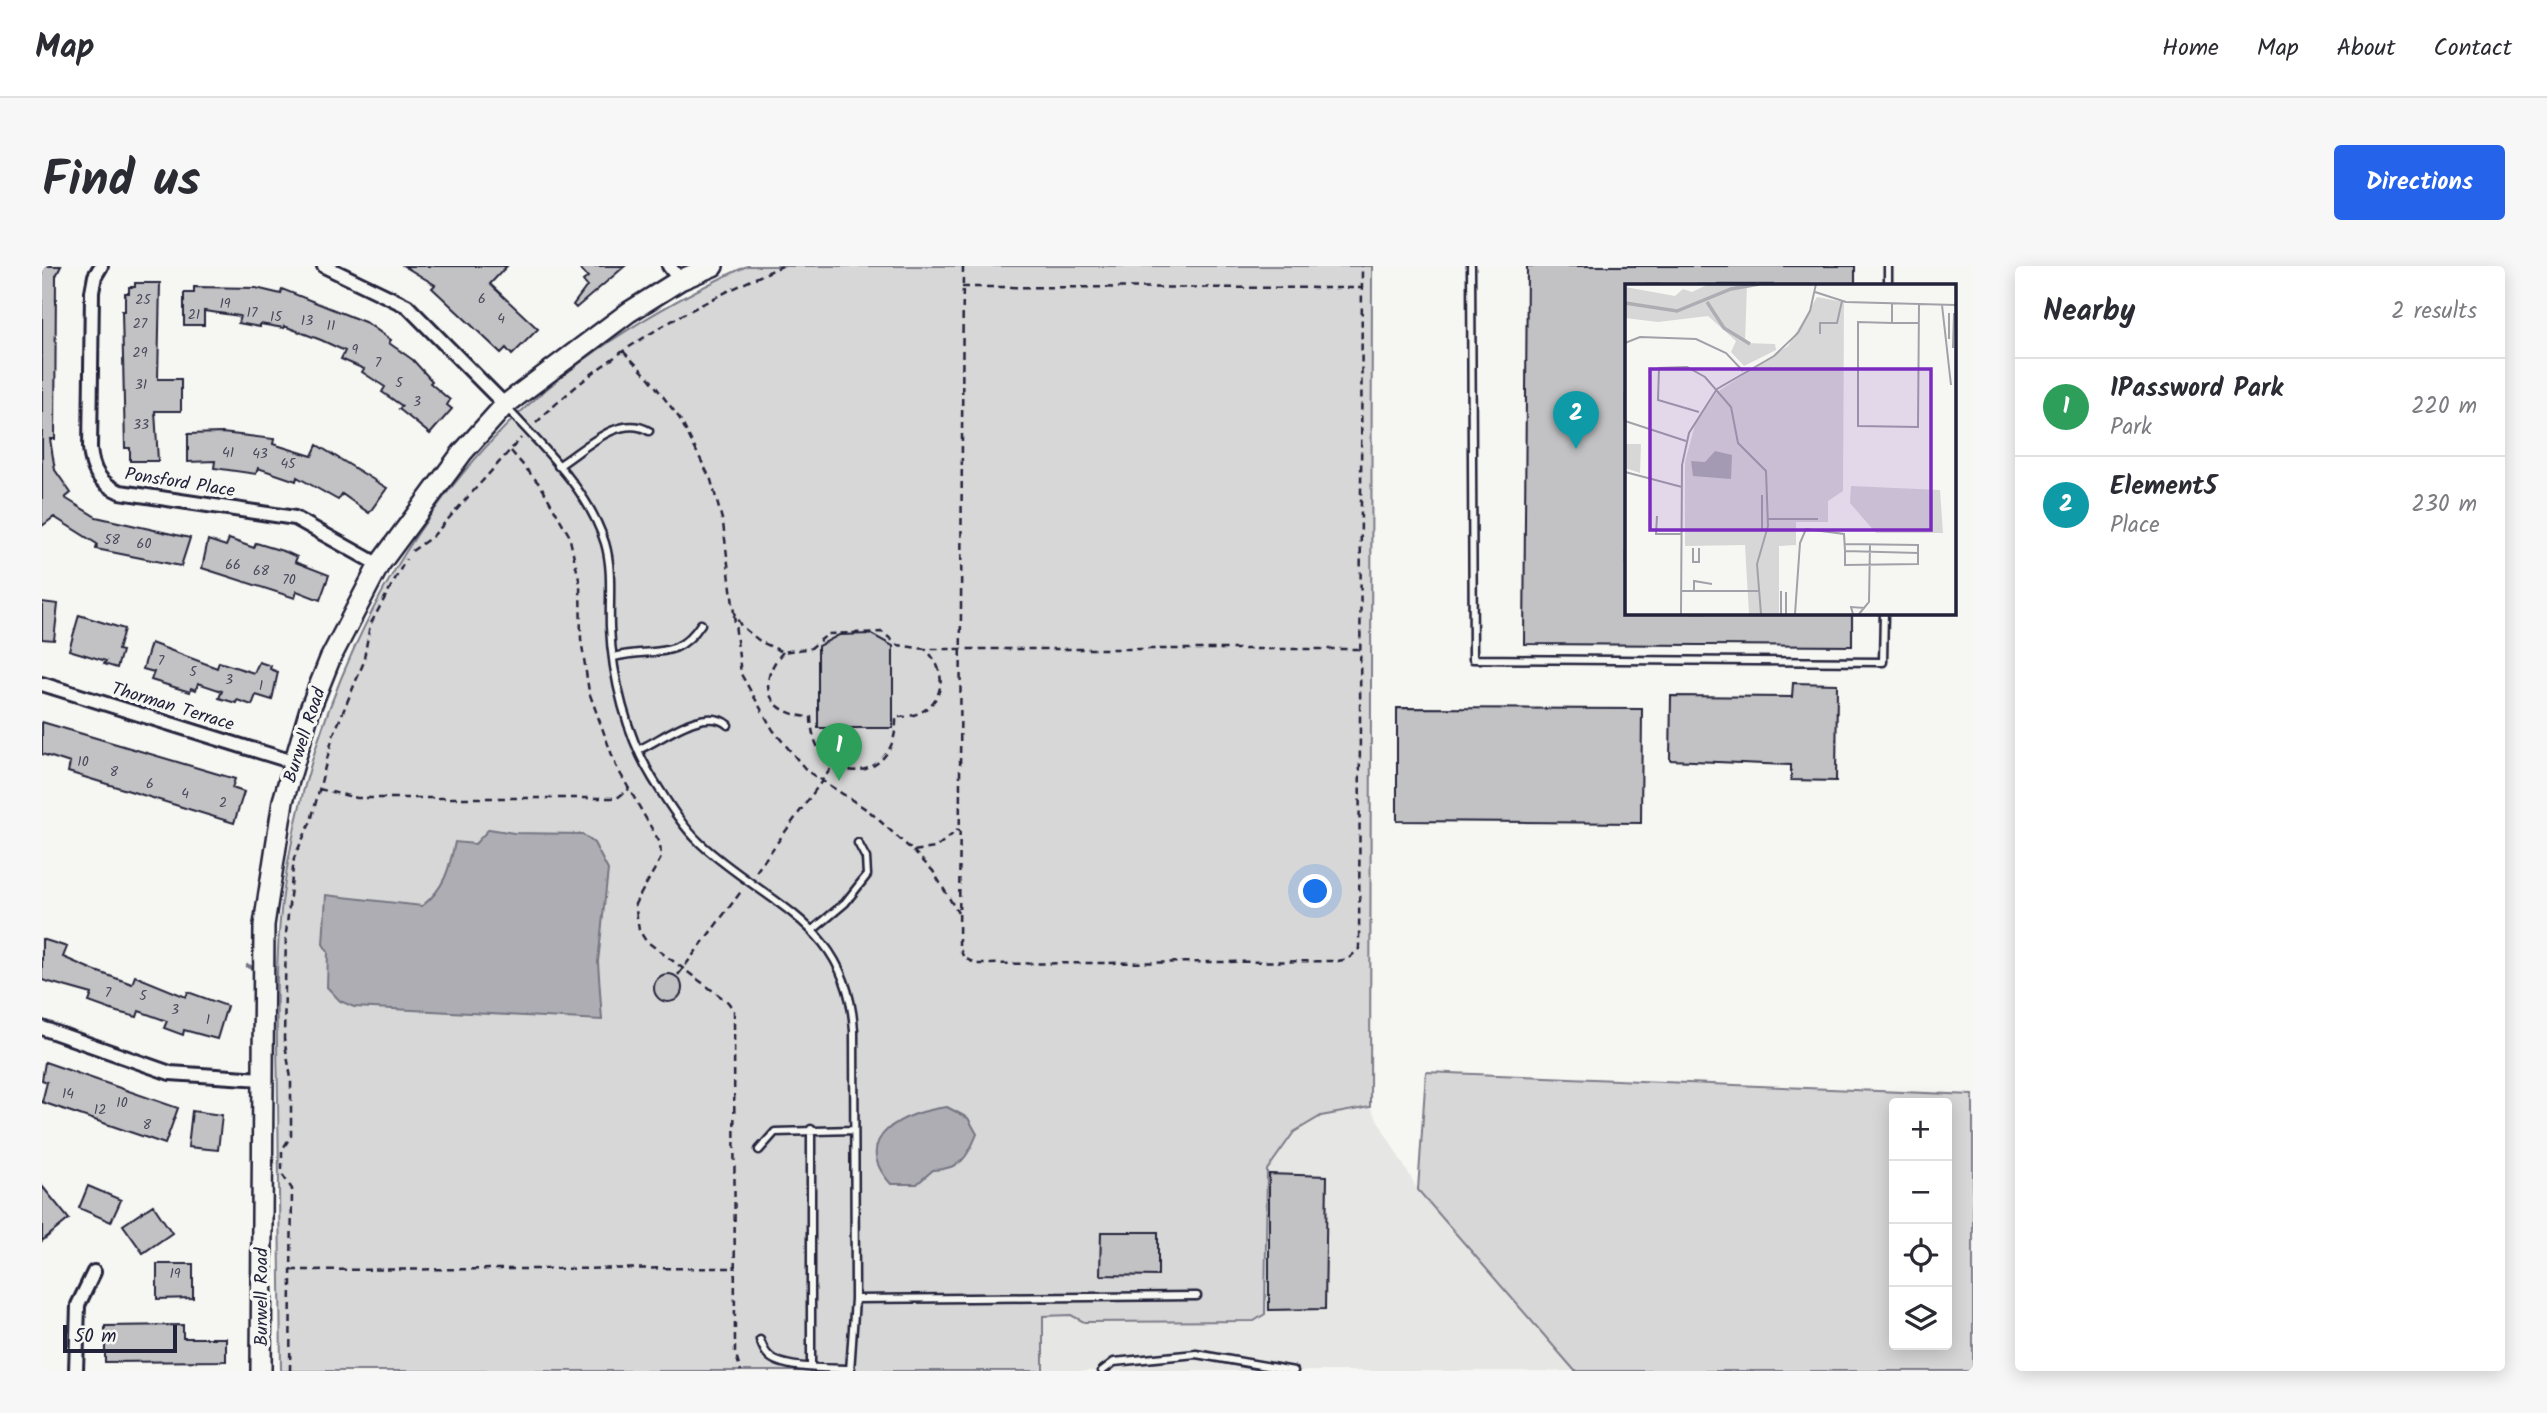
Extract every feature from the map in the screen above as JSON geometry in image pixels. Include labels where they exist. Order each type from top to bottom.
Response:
[{"type":"main road","name":"Burwell Road","points":[[261,1371],[262,1079],[267,897],[279,822],[293,762],[330,659],[379,565],[462,453],[505,405],[674,273],[713,266]]},
{"type":"street","name":"Ponsford Place","points":[[101,266],[95,276],[92,292],[90,447],[91,464],[99,478],[120,492],[295,518],[379,565]]},
{"type":"street","points":[[324,266],[407,306],[485,388],[505,405]]},
{"type":"street","name":"Thorman Terrace","points":[[42,684],[293,762]]},
{"type":"street","points":[[42,1028],[170,1073],[262,1079]]},
{"type":"street","points":[[76,1371],[78,1305],[94,1272]]},
{"type":"lane","points":[[1471,266],[1473,659],[1883,662],[1884,614]]},
{"type":"lane","points":[[1888,266],[1888,284]]},
{"type":"lane","points":[[505,405],[583,497],[604,542],[610,574],[614,657],[623,704],[651,776],[678,818],[699,842],[748,883],[814,929],[839,969],[853,1009],[856,1299],[850,1370],[811,1367],[775,1360],[768,1356],[760,1340]]},
{"type":"lane","points":[[558,466],[610,431],[624,425],[638,424],[649,431]]},
{"type":"lane","points":[[614,657],[678,649],[690,641],[701,624]]},
{"type":"lane","points":[[640,749],[701,719],[715,719],[727,725]]},
{"type":"lane","points":[[814,929],[845,903],[867,876],[866,858],[858,843]]},
{"type":"lane","points":[[811,1129],[811,1367]]},
{"type":"lane","points":[[759,1150],[775,1132],[854,1130]]},
{"type":"lane","points":[[856,1299],[1197,1296]]},
{"type":"lane","points":[[1102,1371],[1114,1363],[1196,1354],[1294,1371]]},
{"type":"path","points":[[290,1371],[292,1189],[282,1174],[282,1150],[291,1136],[290,1069],[284,1039],[286,934],[294,858],[311,821],[333,736],[363,664],[370,625],[411,552],[433,536],[528,431],[623,351],[708,298],[782,266]]},
{"type":"path","points":[[962,266],[959,915],[961,954],[977,964],[1338,961],[1354,955],[1361,939],[1362,266]]},
{"type":"path","points":[[962,287],[1362,288]]},
{"type":"path","points":[[623,351],[650,379],[680,419],[711,480],[723,523],[737,656],[752,695],[786,746],[807,771],[869,811],[913,851],[933,872],[959,915]]},
{"type":"path","points":[[510,449],[541,486],[569,534],[580,584],[581,639],[589,692],[605,742],[660,843],[661,858],[635,904],[639,930],[646,941],[728,1002],[736,1023],[735,1352],[741,1371]]},
{"type":"path","points":[[734,613],[751,636],[783,652],[811,648],[828,634],[882,632],[898,645],[925,649],[1361,649]]},
{"type":"path","points":[[783,652],[772,665],[768,689],[781,710],[791,716],[811,717],[811,733],[816,747],[833,766],[853,772],[865,771],[888,754],[897,730],[896,717],[914,715],[932,706],[939,696],[942,684],[939,668],[925,649]]},
{"type":"path","points":[[678,975],[833,766]]},
{"type":"path","points":[[319,789],[357,798],[617,798],[629,789]]},
{"type":"path","points":[[913,851],[935,848],[960,829]]},
{"type":"path","points":[[291,1270],[735,1268]]},
{"type":"shaded area","points":[[747,266],[1372,266],[1370,1107],[1321,1116],[1294,1132],[1267,1170],[1265,1314],[1254,1321],[1084,1322],[1071,1315],[1043,1316],[1043,1371],[281,1371],[277,1000],[279,926],[293,837],[309,772],[329,709],[355,646],[385,587],[421,530],[460,476],[505,427],[559,379],[618,336],[682,298]]},
{"type":"shaded area","points":[[489,829],[514,833],[582,834],[594,843],[608,870],[598,962],[602,1020],[354,1007],[340,1001],[327,987],[328,952],[323,944],[326,895],[422,906],[441,885],[455,842],[475,844]]},
{"type":"shaded area","points":[[1426,1072],[1973,1095],[1973,1371],[1575,1371],[1418,1190]]},
{"type":"shaded area","points":[[947,1107],[968,1118],[977,1134],[966,1156],[956,1165],[933,1170],[917,1184],[891,1184],[879,1167],[876,1153],[879,1140],[899,1121]]},
{"type":"shaded area","points":[[1370,1107],[1418,1190],[1575,1371],[1043,1371],[1042,1316],[1071,1315],[1084,1322],[1254,1321],[1265,1314],[1267,1170],[1294,1132],[1321,1116]]},
{"type":"building","points":[[42,266],[61,266],[56,276],[55,439],[50,439],[55,470],[71,493],[65,498],[96,517],[190,538],[181,566],[96,549],[97,544],[54,517],[42,526]]},
{"type":"building","points":[[404,266],[507,266],[490,284],[538,329],[512,355],[506,348],[501,353],[432,288],[435,285]]},
{"type":"building","points":[[578,266],[625,266],[576,308],[573,305],[587,286],[583,281],[588,277]]},
{"type":"building","points":[[1527,266],[1855,266],[1855,284],[1625,284],[1625,614],[1852,614],[1852,646],[1524,644]]},
{"type":"building","points":[[135,283],[160,283],[158,379],[181,379],[181,411],[155,411],[158,461],[130,461],[130,448],[125,448],[122,311],[125,311],[125,293],[129,293],[129,287],[135,287]]},
{"type":"building","points":[[194,287],[256,288],[281,294],[282,289],[367,323],[413,360],[432,381],[430,383],[450,400],[447,405],[452,409],[430,434],[399,409],[402,406],[382,392],[385,387],[362,372],[364,369],[341,359],[345,351],[321,340],[284,326],[260,324],[260,327],[238,323],[240,316],[204,311],[204,325],[184,325],[184,293],[194,293]]},
{"type":"building","points":[[222,433],[274,439],[273,444],[312,456],[317,445],[387,488],[369,513],[342,494],[338,500],[297,477],[296,481],[258,468],[256,474],[214,468],[215,461],[188,462],[188,434]]},
{"type":"building","points":[[229,539],[254,548],[256,543],[286,552],[297,557],[295,562],[329,575],[320,600],[297,591],[295,598],[202,568],[208,540],[226,546]]},
{"type":"building","points":[[42,602],[58,604],[54,640],[42,639]]},
{"type":"building","points":[[79,615],[124,629],[118,650],[122,651],[117,668],[104,664],[106,661],[69,650]]},
{"type":"building","points":[[871,634],[893,646],[893,728],[818,728],[818,646],[839,635]]},
{"type":"building","points":[[151,643],[217,668],[219,662],[254,673],[259,662],[271,666],[270,669],[278,672],[272,700],[256,695],[252,705],[237,700],[236,703],[219,698],[222,691],[198,683],[196,690],[191,688],[190,692],[151,680],[154,672],[143,669]]},
{"type":"building","points":[[1793,683],[1837,684],[1836,781],[1791,780],[1791,765],[1670,760],[1671,696],[1792,697]]},
{"type":"building","points":[[1397,708],[1642,709],[1641,823],[1397,821]]},
{"type":"building","points":[[42,722],[235,779],[232,788],[244,792],[234,823],[68,772],[70,763],[42,754]]},
{"type":"building","points":[[42,939],[67,947],[63,957],[93,970],[132,984],[135,976],[186,997],[188,992],[227,1006],[217,1039],[184,1030],[183,1035],[164,1028],[167,1021],[139,1011],[137,1017],[117,1012],[89,1002],[92,994],[42,980]]},
{"type":"building","points":[[668,974],[678,978],[682,988],[678,998],[668,1002],[658,998],[654,988],[658,978]]},
{"type":"building","points":[[45,1062],[178,1108],[165,1144],[42,1102],[47,1082],[42,1080]]},
{"type":"building","points":[[192,1111],[222,1115],[218,1150],[188,1147]]},
{"type":"building","points":[[1269,1174],[1327,1176],[1325,1309],[1269,1310]]},
{"type":"building","points":[[42,1186],[69,1219],[42,1241]]},
{"type":"building","points":[[88,1186],[121,1200],[111,1222],[79,1208]]},
{"type":"building","points":[[153,1205],[172,1233],[143,1253],[123,1225]]},
{"type":"building","points":[[1101,1232],[1158,1232],[1158,1276],[1100,1275]]},
{"type":"building","points":[[157,1264],[193,1264],[193,1298],[157,1299]]},
{"type":"building","points":[[183,1325],[183,1338],[226,1338],[226,1361],[105,1362],[105,1326]]},
{"type":"waterway","points":[[248,966],[252,968]]},
{"type":"place","name":"Element5","points":[[1576,449]]},
{"type":"place","name":"1Password Park","points":[[839,781]]}]
